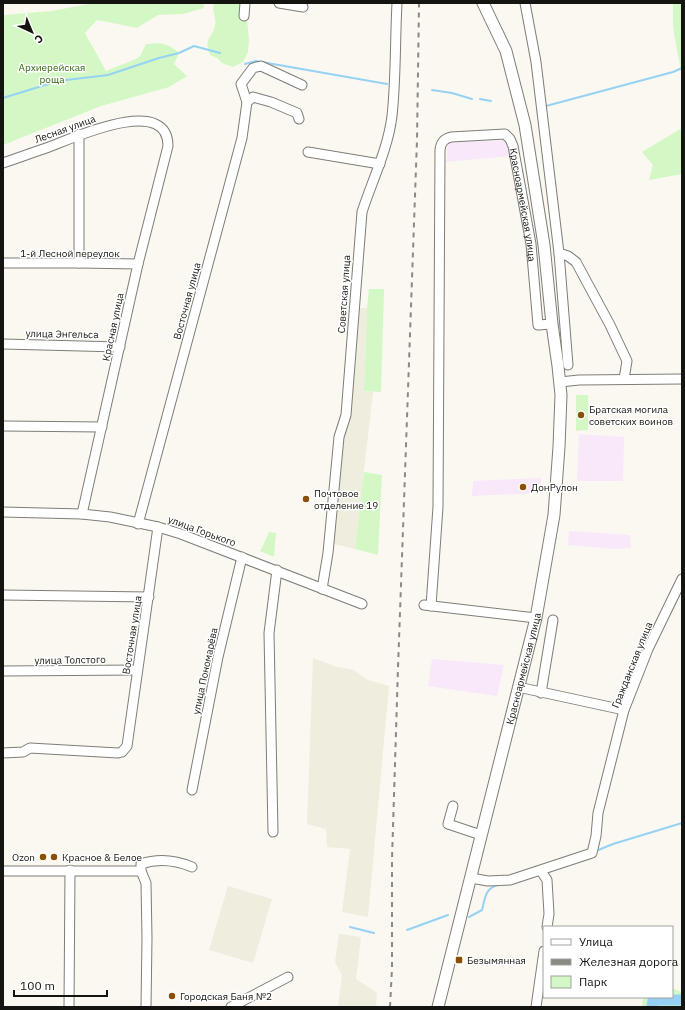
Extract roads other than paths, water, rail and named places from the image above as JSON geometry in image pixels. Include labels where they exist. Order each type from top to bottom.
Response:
[{"type":"main road","name":"Красноармейская улица","points":[[478,3],[495,36],[514,81]]},
{"type":"main road","name":"Красноармейская улица","points":[[438,1007],[536,618],[554,515],[559,447],[560,382],[552,324],[544,244],[525,125],[506,51],[483,3]]},
{"type":"street","points":[[244,16],[245,3]]},
{"type":"street","points":[[279,3],[303,7]]},
{"type":"street","name":"Советская улица","points":[[322,589],[328,552],[339,436],[346,415],[362,212],[380,164],[392,117],[397,3]]},
{"type":"street","points":[[525,3],[536,62],[559,253],[568,365]]},
{"type":"street","name":"Восточная улица","points":[[138,524],[242,138],[247,102],[241,84],[253,68],[261,66],[302,85]]},
{"type":"street","points":[[247,102],[254,97],[271,102],[297,113],[299,119]]},
{"type":"street","name":"Лесная улица","points":[[3,163],[80,134],[130,121],[142,120],[153,123],[164,129],[168,138],[168,146]]},
{"type":"street","points":[[79,263],[80,134]]},
{"type":"street","name":"Красноармейская улица","points":[[536,618],[427,606],[438,507],[440,150],[441,144],[445,139],[451,137],[506,134],[510,138],[513,146],[531,244],[538,325],[552,324]]},
{"type":"street","name":"Красная улица","points":[[82,514],[138,264],[168,146]]},
{"type":"street","points":[[308,152],[380,164]]},
{"type":"street","points":[[559,253],[568,256],[576,262],[610,325],[627,361],[624,379]]},
{"type":"street","name":"1-й Лесной переулок","points":[[3,263],[138,264]]},
{"type":"street","name":"улица Энгельса","points":[[3,344],[120,347]]},
{"type":"street","points":[[560,382],[579,380],[682,379]]},
{"type":"street","points":[[3,426],[102,428]]},
{"type":"street","name":"улица Горького","points":[[3,512],[82,514],[158,527],[181,534],[277,570],[362,604]]},
{"type":"street","name":"Восточная улица","points":[[3,753],[23,752],[30,748],[122,752],[126,746],[149,597],[158,527]]},
{"type":"street","name":"улица Пономарёва","points":[[192,790],[218,657],[242,557]]},
{"type":"street","points":[[273,832],[270,633],[277,570]]},
{"type":"street","name":"Гражданская улица","points":[[541,871],[592,853],[596,836],[599,808],[612,764],[624,710],[646,654],[682,580]]},
{"type":"street","points":[[3,595],[149,597]]},
{"type":"street","points":[[541,692],[553,620]]},
{"type":"street","name":"улица Толстого","points":[[3,671],[137,670]]},
{"type":"street","points":[[518,687],[624,710]]},
{"type":"street","points":[[453,806],[448,824],[481,835]]},
{"type":"street","points":[[146,1007],[146,883],[141,871],[141,864],[151,860],[178,861],[192,867]]},
{"type":"street","points":[[70,870],[70,1007]]},
{"type":"street","points":[[3,871],[141,871]]},
{"type":"street","points":[[471,878],[488,881],[510,880],[541,871],[547,880],[549,914],[547,926]]},
{"type":"street","points":[[536,1007],[543,958]]},
{"type":"street","points":[[231,1007],[288,978]]},
{"type":"waterway","points":[[3,98],[58,81],[108,75],[179,53],[194,46],[220,53]]},
{"type":"waterway","points":[[245,64],[256,61],[387,84]]},
{"type":"waterway","points":[[546,106],[673,72],[682,68]]},
{"type":"waterway","points":[[432,90],[452,93],[472,99]]},
{"type":"waterway","points":[[480,99],[491,101]]},
{"type":"waterway","points":[[596,851],[613,844],[682,823]]},
{"type":"waterway","points":[[469,917],[482,910],[488,891],[494,886],[498,885]]},
{"type":"waterway","points":[[407,930],[448,915]]},
{"type":"waterway","points":[[350,927],[374,933]]},
{"type":"waterway","points":[[652,1007],[653,1000],[682,1000]]},
{"type":"railway","points":[[390,1007],[392,968],[392,859],[417,140],[419,3]]},
{"type":"place","name":"Братская могила советских воинов","points":[[581,415]]},
{"type":"place","name":"ДонРулон","points":[[523,487]]},
{"type":"place","name":"Почтовое отделение 19","points":[[306,499]]},
{"type":"place","name":"Ozon","points":[[43,857]]},
{"type":"place","name":"Красное & Белое","points":[[54,857]]},
{"type":"place","name":"Безымянная","points":[[459,960]]},
{"type":"place","name":"Городская Баня №2","points":[[172,996]]},
{"type":"park label","name":"Архиерейская роща","points":[[52,72]]}]
